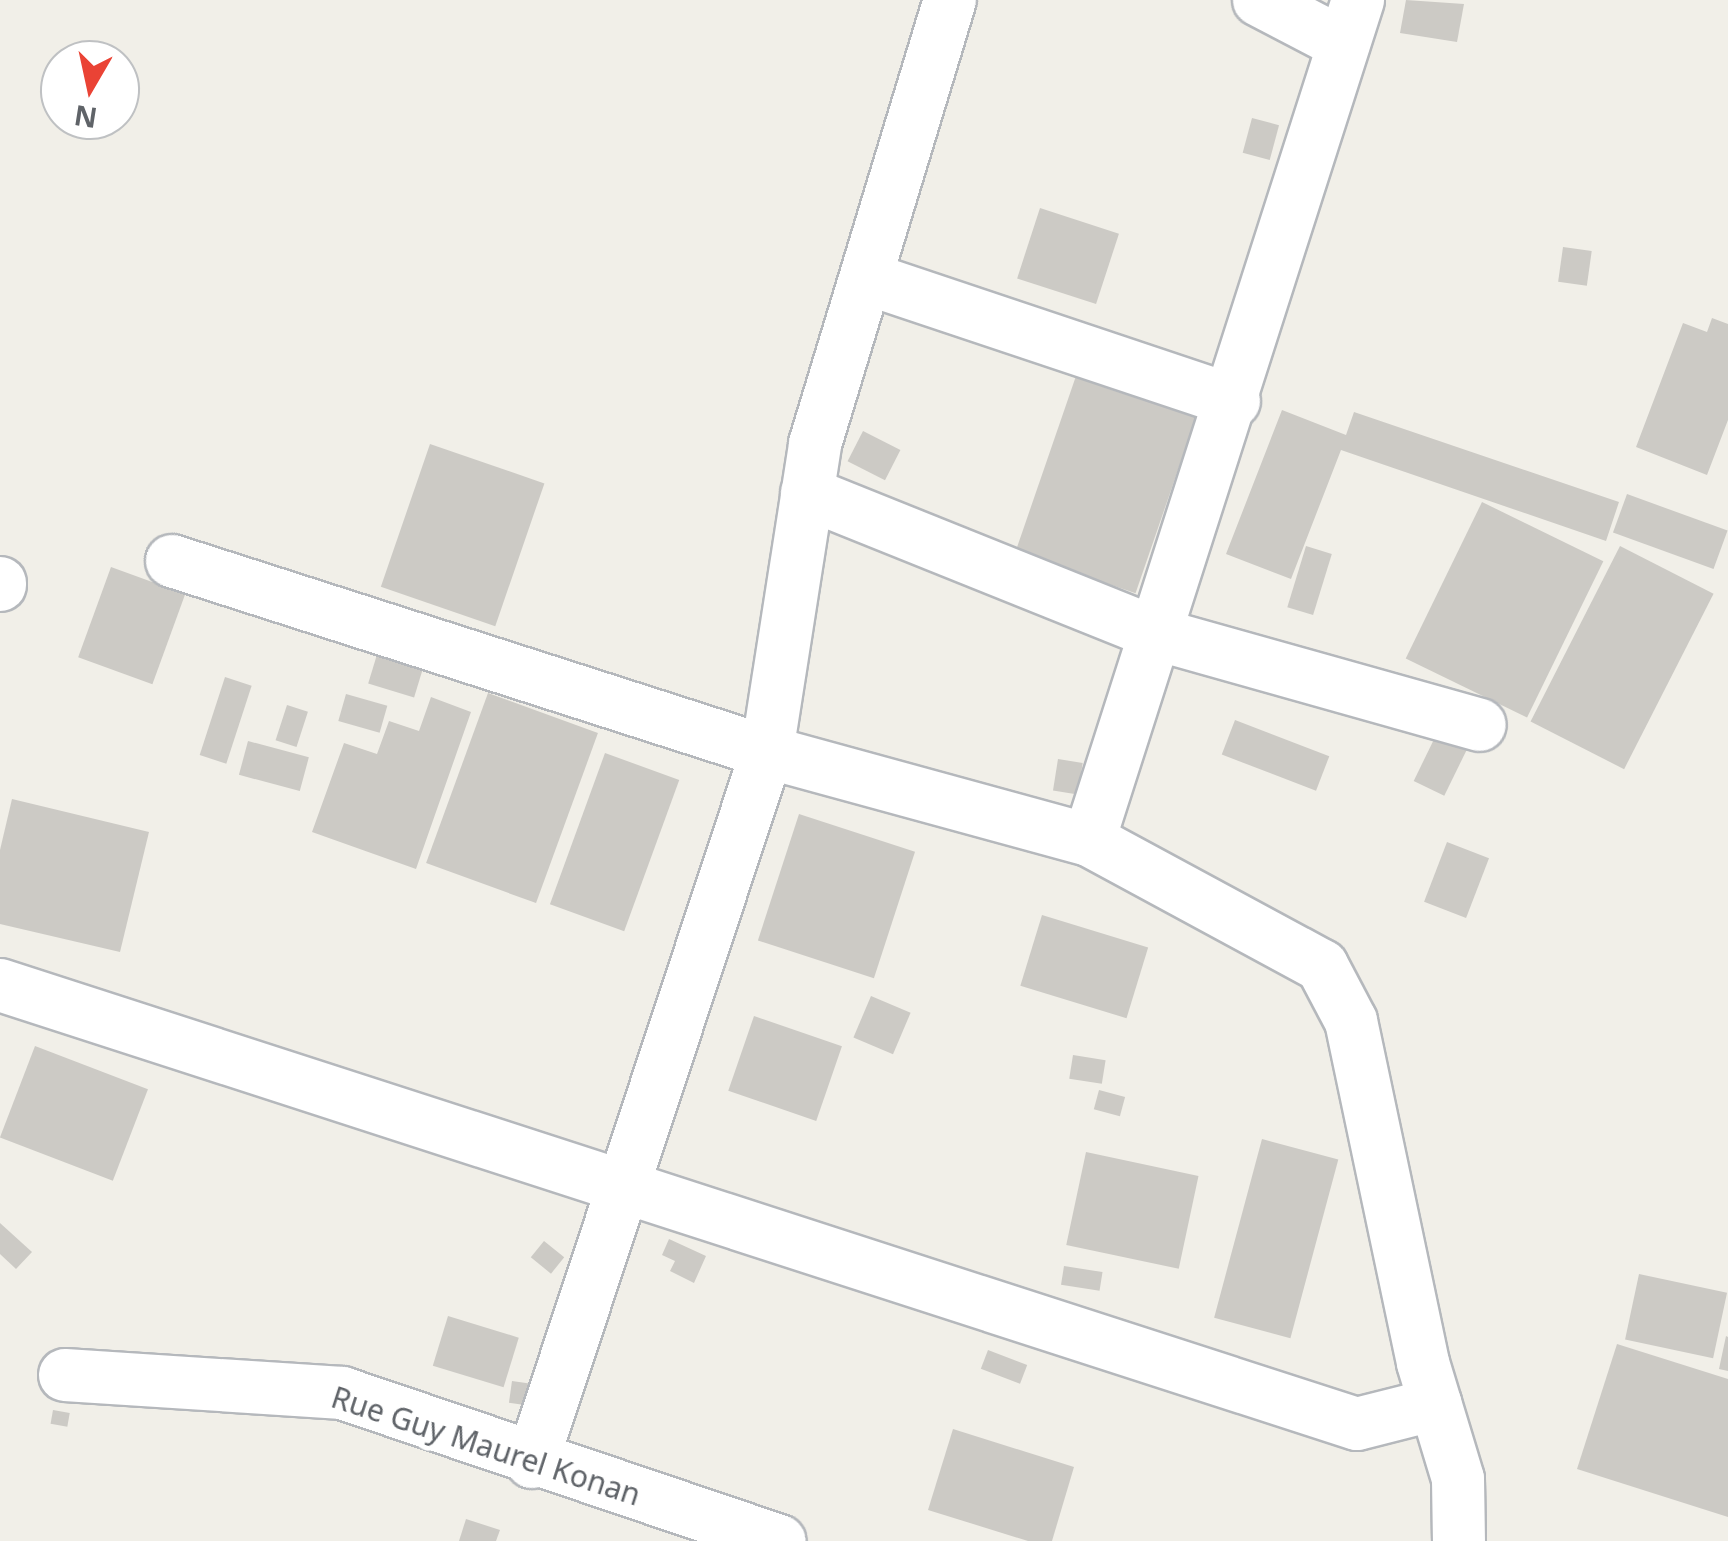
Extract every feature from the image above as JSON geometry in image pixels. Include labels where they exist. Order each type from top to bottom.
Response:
[{"type":"street","points":[[532,1462],[768,752],[807,494],[866,278],[950,0]]},
{"type":"street","points":[[1089,840],[1160,635],[1351,22],[1260,0]]},
{"type":"street","points":[[866,278],[1234,400]]},
{"type":"street","points":[[807,494],[1160,635],[1480,724]]},
{"type":"street","points":[[172,561],[768,752],[1089,840],[1322,966],[1350,1021],[1436,1404],[1458,1479],[1460,1541]]},
{"type":"street","points":[[0,984],[627,1184],[1357,1424],[1436,1404]]},
{"type":"street","name":"Rue Guy Maurel Konan","points":[[65,1374],[342,1394],[532,1462],[780,1541]]},
{"type":"building","points":[[1406,0],[1464,4],[1457,42],[1400,33]]},
{"type":"building","points":[[1252,118],[1279,125],[1270,160],[1243,153]]},
{"type":"building","points":[[1040,208],[1119,234],[1096,304],[1017,278]]},
{"type":"building","points":[[1563,247],[1592,251],[1587,286],[1558,282]]},
{"type":"building","points":[[1712,318],[1728,324],[1728,420],[1707,475],[1636,447],[1683,323],[1707,332]]},
{"type":"building","points":[[1076,376],[1196,417],[1136,593],[1015,552]]},
{"type":"building","points":[[1282,410],[1346,435],[1354,412],[1619,502],[1606,541],[1341,450],[1291,579],[1226,554]]},
{"type":"building","points":[[863,431],[900,450],[885,480],[848,461]]},
{"type":"building","points":[[430,444],[544,483],[495,626],[381,587]]},
{"type":"building","points":[[1627,494],[1728,531],[1714,569],[1613,533]]},
{"type":"building","points":[[1482,502],[1603,561],[1527,718],[1406,658]]},
{"type":"building","points":[[1306,546],[1332,554],[1313,615],[1287,607]]},
{"type":"building","points":[[1620,546],[1714,594],[1624,769],[1531,722]]},
{"type":"building","points":[[111,567],[185,594],[152,684],[78,657]]},
{"type":"building","points":[[379,648],[425,662],[414,697],[368,683]]},
{"type":"building","points":[[225,677],[252,686],[226,764],[200,755]]},
{"type":"building","points":[[488,693],[598,733],[536,903],[426,863]]},
{"type":"building","points":[[346,694],[387,706],[380,733],[338,721]]},
{"type":"building","points":[[431,697],[471,712],[416,869],[312,832],[344,743],[377,754],[389,721],[419,731]]},
{"type":"building","points":[[287,705],[308,712],[296,747],[276,740]]},
{"type":"building","points":[[1235,720],[1329,756],[1316,791],[1222,755]]},
{"type":"building","points":[[1440,727],[1471,742],[1444,796],[1414,781]]},
{"type":"building","points":[[248,741],[309,757],[300,791],[239,775]]},
{"type":"building","points":[[605,753],[679,780],[624,931],[550,904]]},
{"type":"building","points":[[1058,759],[1083,763],[1078,795],[1053,791]]},
{"type":"building","points":[[12,799],[149,832],[120,952],[0,924],[0,850]]},
{"type":"building","points":[[799,814],[915,852],[874,978],[758,940]]},
{"type":"building","points":[[1447,842],[1489,858],[1466,918],[1424,902]]},
{"type":"building","points":[[1042,915],[1148,947],[1127,1018],[1020,986]]},
{"type":"building","points":[[871,996],[911,1013],[893,1054],[853,1037]]},
{"type":"building","points":[[754,1016],[842,1046],[816,1121],[728,1091]]},
{"type":"building","points":[[35,1046],[148,1089],[113,1181],[0,1138]]},
{"type":"building","points":[[1073,1055],[1106,1060],[1102,1084],[1069,1079]]},
{"type":"building","points":[[1099,1090],[1125,1097],[1120,1116],[1094,1109]]},
{"type":"building","points":[[1262,1139],[1338,1159],[1290,1338],[1214,1318]]},
{"type":"building","points":[[1086,1152],[1198,1176],[1179,1269],[1066,1245]]},
{"type":"building","points":[[0,1223],[32,1252],[16,1269],[0,1254]]},
{"type":"building","points":[[669,1239],[706,1256],[694,1283],[670,1271],[675,1261],[662,1255]]},
{"type":"building","points":[[544,1241],[564,1257],[551,1274],[531,1257]]},
{"type":"building","points":[[1064,1266],[1103,1272],[1100,1291],[1061,1285]]},
{"type":"building","points":[[1639,1274],[1727,1293],[1713,1358],[1625,1340]]},
{"type":"building","points":[[448,1316],[519,1338],[504,1387],[433,1366]]},
{"type":"building","points":[[1728,1337],[1728,1371],[1719,1369]]},
{"type":"building","points":[[1617,1344],[1728,1379],[1728,1517],[1577,1469]]},
{"type":"building","points":[[988,1350],[1027,1365],[1020,1384],[981,1369]]},
{"type":"building","points":[[512,1381],[549,1386],[546,1408],[509,1403]]},
{"type":"building","points":[[53,1410],[70,1413],[67,1427],[51,1424]]},
{"type":"building","points":[[953,1429],[1074,1467],[1052,1541],[1028,1541],[928,1510]]},
{"type":"building","points":[[466,1519],[500,1530],[496,1541],[459,1541]]}]
